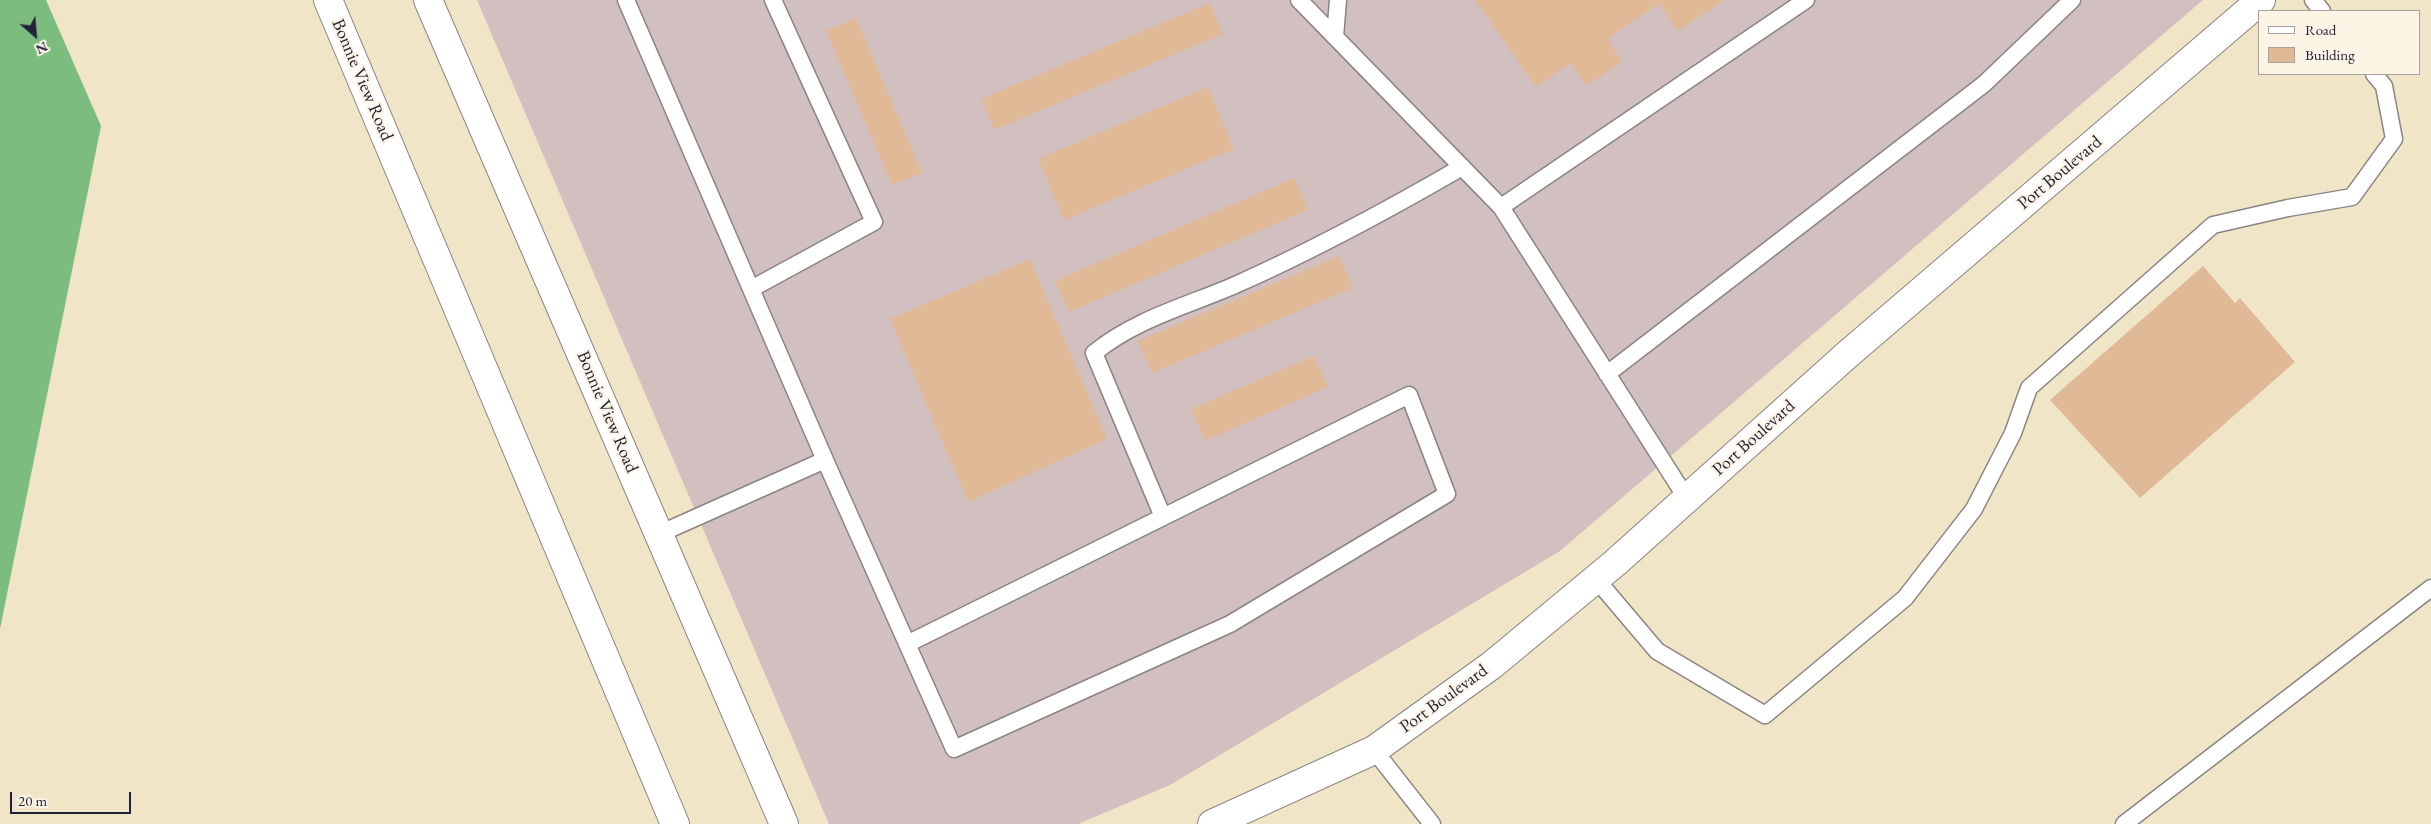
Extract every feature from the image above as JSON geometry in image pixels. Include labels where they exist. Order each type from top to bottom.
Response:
[{"type":"main road","name":"Bonnie View Road","points":[[328,0],[675,824]]},
{"type":"main road","name":"Bonnie View Road","points":[[428,0],[784,824]]},
{"type":"main road","name":"Port Boulevard","points":[[1212,824],[1374,750],[1492,665],[1596,579],[1848,354],[2260,0]]},
{"type":"lane","points":[[626,0],[825,460],[907,644],[954,749],[1230,624],[1447,494],[1409,395],[907,644]]},
{"type":"lane","points":[[751,289],[874,222],[773,0]]},
{"type":"lane","points":[[1299,0],[1501,207],[1686,499]]},
{"type":"lane","points":[[1335,37],[1338,0]]},
{"type":"lane","points":[[1501,207],[1806,0]]},
{"type":"lane","points":[[1607,374],[1984,84],[2072,0]]},
{"type":"lane","points":[[2313,0],[2321,10]]},
{"type":"lane","points":[[1596,579],[1657,650],[1765,715],[1905,598],[1974,509],[2013,433],[2029,388],[2213,225],[2288,208],[2352,197],[2394,140],[2384,86],[2375,75]]},
{"type":"lane","points":[[1163,517],[1094,353],[1112,338],[1232,286],[1372,219],[1462,167]]},
{"type":"lane","points":[[659,534],[825,460]]},
{"type":"lane","points":[[2124,824],[2431,588]]},
{"type":"lane","points":[[1374,750],[1432,824]]},
{"type":"shaded area","points":[[477,0],[2203,0],[1560,551],[1170,785],[1078,824],[829,824]]},
{"type":"green space","points":[[0,0],[46,0],[101,126],[0,629]]},
{"type":"building","points":[[1475,0],[1724,0],[1678,31],[1659,4],[1607,39],[1622,62],[1586,86],[1571,63],[1536,87]]},
{"type":"building","points":[[1210,3],[1223,34],[994,130],[981,99]]},
{"type":"building","points":[[856,18],[922,173],[892,185],[826,31]]},
{"type":"building","points":[[1208,87],[1234,149],[1064,220],[1038,159]]},
{"type":"building","points":[[1294,178],[1308,210],[1069,312],[1055,281]]},
{"type":"building","points":[[1339,256],[1353,288],[1152,373],[1138,341]]},
{"type":"building","points":[[1030,259],[1107,439],[968,502],[890,319]]},
{"type":"building","points":[[2203,266],[2235,303],[2240,298],[2295,362],[2140,498],[2050,400]]},
{"type":"building","points":[[1314,356],[1328,387],[1205,441],[1191,409]]}]
